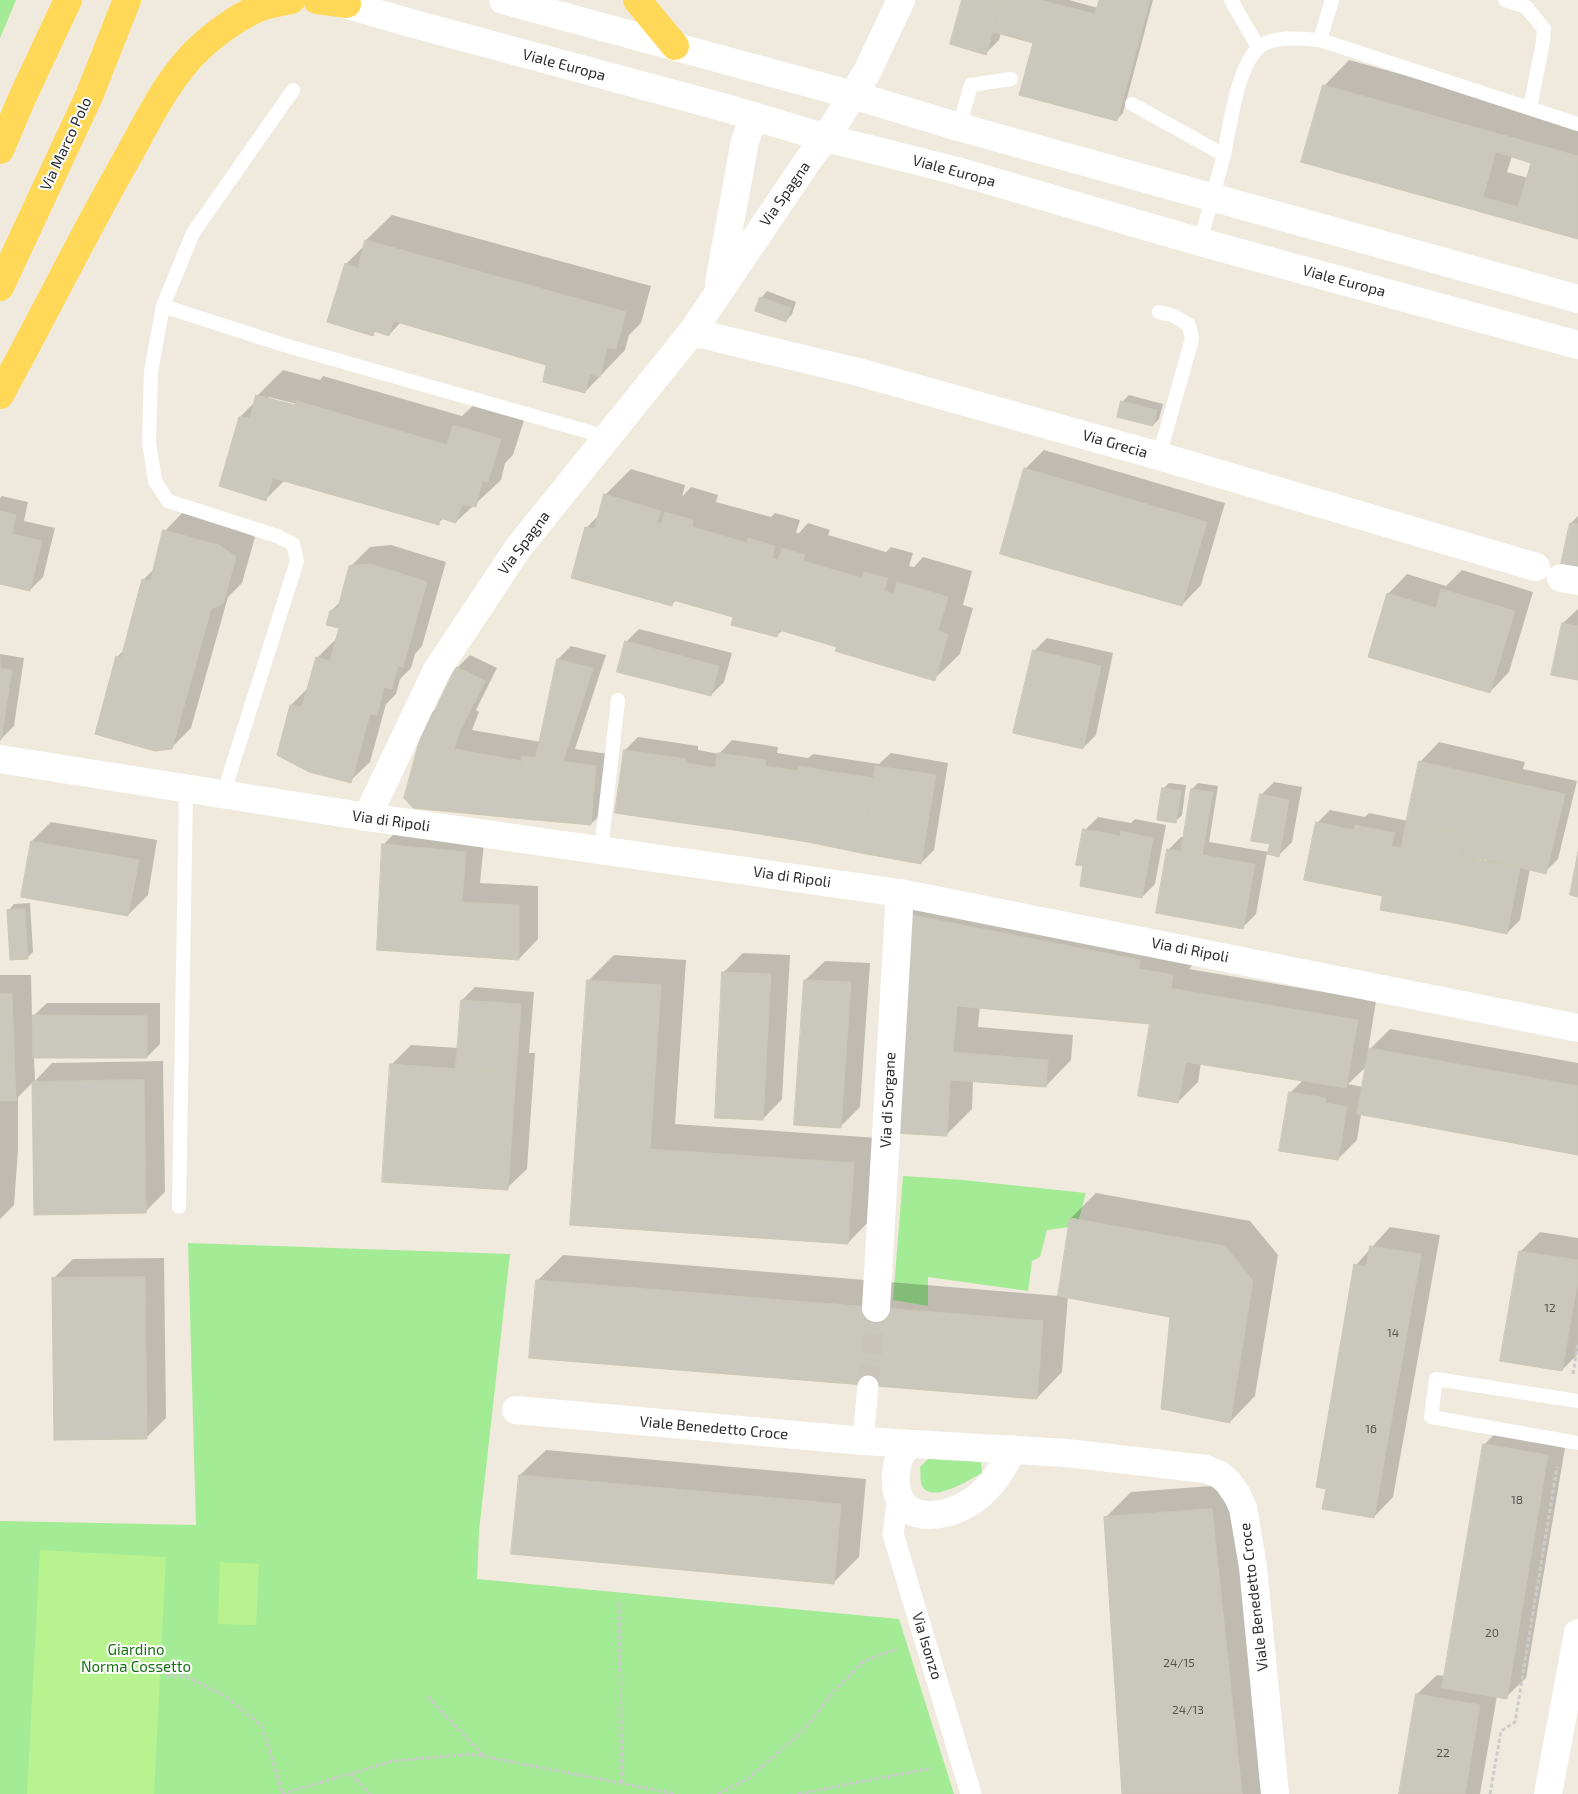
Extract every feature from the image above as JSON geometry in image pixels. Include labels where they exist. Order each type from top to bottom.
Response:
[{"type":"highway","points":[[0,150],[68,0]]},
{"type":"highway","name":"Via Marco Polo","points":[[0,287],[89,96],[127,0]]},
{"type":"highway","points":[[0,395],[36,331],[102,203],[170,84],[184,64],[212,38],[236,21],[259,8],[292,0]]},
{"type":"highway","points":[[317,0],[338,2]]},
{"type":"highway","points":[[637,0],[675,46]]},
{"type":"highway","points":[[0,127],[23,96]]},
{"type":"street","points":[[503,0],[853,95],[959,127],[1578,298]]},
{"type":"street","name":"Via Spagna","points":[[367,818],[437,670],[518,548],[692,332],[717,292],[809,159],[826,138],[867,72],[901,0]]},
{"type":"street","name":"Viale Europa","points":[[338,2],[418,26],[726,108],[826,138],[957,171],[1200,242],[1578,344]]},
{"type":"street","name":"Via Spagna","points":[[717,292],[745,141],[754,116]]},
{"type":"street","name":"Via Grecia","points":[[692,332],[858,372],[1159,456],[1536,567]]},
{"type":"street","name":"Via di Ripoli","points":[[0,759],[367,818],[900,892],[1578,1028]]},
{"type":"street","name":"Via di Sorgane","points":[[876,1308],[900,892]]},
{"type":"street","points":[[863,1441],[868,1386]]},
{"type":"street","name":"Viale Benedetto Croce","points":[[516,1410],[863,1441],[1066,1453],[1206,1469],[1220,1475],[1237,1495],[1244,1508],[1253,1567],[1274,1794]]},
{"type":"street","points":[[898,1497],[896,1478],[898,1461],[902,1451],[911,1444]]},
{"type":"street","name":"Viale Benedetto Croce","points":[[898,1497],[903,1506],[915,1514],[931,1516],[963,1507],[979,1496],[998,1476],[1014,1449]]},
{"type":"street","name":"Viale Benedetto Croce","points":[[998,1476],[1066,1453]]},
{"type":"street","name":"Via Isonzo","points":[[898,1497],[893,1534],[971,1794]]},
{"type":"street","points":[[1548,1794],[1574,1676],[1578,1633]]},
{"type":"lane","points":[[1231,0],[1258,48]]},
{"type":"lane","points":[[1320,40],[1332,0]]},
{"type":"lane","points":[[1505,0],[1526,7],[1544,28],[1530,108]]},
{"type":"lane","points":[[1200,242],[1224,155],[1241,76],[1252,52],[1266,43],[1283,40],[1320,40],[1578,124]]},
{"type":"lane","points":[[959,127],[972,85],[1011,79]]},
{"type":"lane","points":[[223,795],[297,561],[293,544],[277,536],[168,501],[155,481],[149,442],[152,372],[162,306],[193,233],[294,90]]},
{"type":"lane","points":[[1132,104],[1224,155]]},
{"type":"lane","points":[[162,306],[284,345],[607,437]]},
{"type":"lane","points":[[1158,312],[1174,316],[1189,325],[1192,339],[1159,456]]},
{"type":"lane","points":[[601,850],[618,700]]},
{"type":"lane","points":[[179,1207],[186,789]]},
{"type":"lane","points":[[1573,1400],[1436,1379],[1430,1417],[1578,1443]]},
{"type":"path","points":[[1573,1400],[1578,1345]]},
{"type":"path","points":[[1490,1794],[1501,1731],[1515,1722],[1562,1440]]},
{"type":"path","points":[[619,1603],[622,1783]]},
{"type":"path","points":[[718,1794],[748,1778],[803,1732],[834,1691],[864,1661],[926,1639]]},
{"type":"path","points":[[166,1675],[187,1677],[225,1696],[262,1726],[282,1794],[392,1761],[472,1754],[676,1794]]},
{"type":"path","points":[[427,1696],[484,1756]]},
{"type":"path","points":[[798,1794],[962,1763]]},
{"type":"path","points":[[351,1774],[370,1794]]},
{"type":"green space","points":[[0,0],[16,0],[0,38]]},
{"type":"green space","points":[[903,1176],[963,1180],[1086,1193],[1077,1226],[1047,1230],[1040,1257],[1032,1261],[1028,1291],[928,1277],[928,1306],[893,1300]]},
{"type":"green space","name":"Giardino Norma Cossetto","points":[[188,1243],[510,1254],[479,1531],[477,1579],[899,1619],[954,1794],[0,1794],[0,1521],[196,1525]]},
{"type":"green space","points":[[929,1458],[955,1458],[981,1462],[982,1473],[950,1489],[932,1492],[925,1490],[921,1483],[920,1467]]},
{"type":"green space","points":[[40,1550],[166,1557],[154,1794],[27,1794]]},
{"type":"green space","points":[[220,1562],[259,1564],[256,1625],[218,1624]]},
{"type":"building","points":[[962,0],[1002,0],[986,55],[950,44]]},
{"type":"building","points":[[1002,0],[1040,0],[1095,14],[1099,0],[1150,0],[1117,121],[1019,95],[1033,43],[993,32]]},
{"type":"building","points":[[1323,85],[1578,156],[1578,239],[1301,162]],"holes":[[[1496,152],[1531,163],[1518,207],[1483,197]]]},
{"type":"building","points":[[365,240],[626,312],[616,349],[607,348],[600,377],[590,374],[585,393],[543,382],[546,365],[393,321],[389,336],[374,331],[373,336],[327,322],[345,263],[358,268]]},
{"type":"building","points":[[760,297],[791,308],[786,322],[755,311]]},
{"type":"building","points":[[256,395],[295,405],[297,401],[447,445],[453,425],[501,439],[488,482],[482,481],[476,507],[462,505],[456,523],[440,518],[439,525],[273,478],[266,501],[219,486],[239,417],[250,418]]},
{"type":"building","points":[[1121,401],[1157,410],[1153,426],[1117,417]]},
{"type":"building","points":[[1024,468],[1207,522],[1182,606],[1000,554]]},
{"type":"building","points":[[604,494],[661,511],[657,523],[661,524],[665,512],[693,520],[692,527],[747,543],[748,538],[775,546],[772,558],[778,560],[782,548],[805,555],[803,561],[862,578],[864,572],[888,578],[884,591],[894,594],[897,582],[948,597],[938,631],[948,634],[935,681],[835,651],[837,647],[779,630],[777,637],[731,625],[733,617],[673,600],[672,606],[571,578],[585,527],[594,529]]},
{"type":"building","points":[[0,511],[16,515],[12,534],[42,541],[30,591],[0,584]]},
{"type":"building","points":[[1570,523],[1578,524],[1578,568],[1561,564]]},
{"type":"building","points":[[163,530],[219,545],[236,557],[223,604],[211,609],[172,749],[155,751],[95,734],[116,656],[121,658],[142,579],[150,581]]},
{"type":"building","points":[[371,564],[427,582],[403,667],[398,666],[392,689],[384,687],[377,715],[370,714],[351,783],[309,772],[277,755],[290,705],[302,707],[316,657],[330,661],[339,628],[326,625],[330,611],[338,608],[349,566]]},
{"type":"building","points":[[1441,589],[1515,611],[1490,693],[1368,657],[1387,593],[1436,608]]},
{"type":"building","points":[[1562,623],[1578,626],[1578,680],[1551,675]]},
{"type":"building","points":[[625,641],[719,666],[711,696],[617,672]]},
{"type":"building","points":[[1033,650],[1101,666],[1083,749],[1013,733]]},
{"type":"building","points":[[557,659],[593,668],[563,762],[536,758]]},
{"type":"building","points":[[456,667],[485,681],[460,731],[432,717]]},
{"type":"building","points":[[0,668],[12,670],[1,740],[0,740]]},
{"type":"building","points":[[426,717],[432,717],[460,731],[454,749],[521,761],[514,818],[413,808],[404,798]]},
{"type":"building","points":[[624,750],[686,759],[676,822],[615,813]]},
{"type":"building","points":[[718,753],[746,757],[734,830],[676,822],[685,763],[715,768]]},
{"type":"building","points":[[522,756],[596,766],[591,825],[514,818]]},
{"type":"building","points":[[746,757],[766,760],[765,766],[798,771],[799,766],[821,770],[808,842],[734,830]]},
{"type":"building","points":[[1419,761],[1506,781],[1488,860],[1462,857],[1465,833],[1406,823]]},
{"type":"building","points":[[876,766],[936,775],[921,864],[861,853]]},
{"type":"building","points":[[821,770],[874,778],[861,853],[808,842]]},
{"type":"building","points":[[1506,781],[1565,794],[1546,874],[1488,860]]},
{"type":"building","points":[[1162,788],[1181,791],[1176,823],[1157,820]]},
{"type":"building","points":[[1191,789],[1213,792],[1202,855],[1181,852]]},
{"type":"building","points":[[1260,794],[1289,800],[1279,857],[1267,854],[1270,844],[1251,841]]},
{"type":"building","points":[[1316,822],[1354,830],[1355,825],[1395,833],[1382,896],[1304,880]]},
{"type":"building","points":[[1406,823],[1465,833],[1449,922],[1380,910],[1391,846],[1401,848]]},
{"type":"building","points":[[1083,829],[1120,836],[1121,831],[1153,838],[1142,898],[1080,886],[1083,866],[1076,865]]},
{"type":"building","points":[[31,841],[139,860],[128,916],[21,897]]},
{"type":"building","points":[[382,844],[466,852],[462,902],[519,905],[519,960],[377,950]]},
{"type":"building","points":[[1167,849],[1255,864],[1243,929],[1156,913]]},
{"type":"building","points":[[1578,852],[1578,897],[1570,895]]},
{"type":"building","points":[[1462,857],[1520,867],[1507,934],[1449,922]]},
{"type":"building","points":[[25,909],[28,959],[10,960],[7,910]]},
{"type":"building","points":[[906,914],[1140,960],[1139,969],[1173,975],[1171,988],[1156,986],[1150,1024],[957,1006],[953,1052],[1048,1060],[1046,1087],[950,1080],[947,1136],[893,1133]]},
{"type":"building","points":[[722,972],[771,974],[763,1120],[715,1118]]},
{"type":"building","points":[[587,980],[661,985],[650,1149],[854,1163],[848,1244],[570,1225]]},
{"type":"building","points":[[804,980],[851,982],[841,1128],[794,1125]]},
{"type":"building","points":[[1156,986],[1358,1020],[1346,1088],[1186,1062],[1178,1103],[1138,1096]]},
{"type":"building","points":[[0,994],[12,994],[16,1101],[0,1101]]},
{"type":"building","points":[[461,1000],[521,1004],[516,1073],[456,1068]]},
{"type":"building","points":[[33,1015],[147,1016],[147,1058],[33,1058]]},
{"type":"building","points":[[1369,1048],[1578,1086],[1578,1155],[1357,1114]]},
{"type":"building","points":[[390,1064],[516,1073],[508,1190],[382,1182]]},
{"type":"building","points":[[144,1080],[146,1213],[34,1215],[32,1082]]},
{"type":"building","points":[[1289,1092],[1326,1098],[1325,1103],[1347,1107],[1338,1160],[1279,1151]]},
{"type":"building","points":[[1070,1218],[1225,1246],[1253,1281],[1230,1423],[1161,1409],[1170,1317],[1058,1296]]},
{"type":"building","points":[[1370,1246],[1421,1254],[1374,1518],[1322,1509],[1326,1489],[1316,1487],[1354,1264],[1366,1267]]},
{"type":"building","points":[[1519,1251],[1578,1260],[1578,1280],[1562,1371],[1500,1361]]},
{"type":"building","points":[[145,1277],[147,1439],[54,1440],[52,1278]]},
{"type":"building","points":[[536,1280],[1043,1321],[1037,1399],[529,1358]]},
{"type":"building","points":[[1483,1444],[1548,1455],[1507,1699],[1442,1688]]},
{"type":"building","points":[[519,1475],[841,1504],[834,1584],[511,1554]]},
{"type":"building","points":[[1212,1509],[1242,1794],[1122,1794],[1104,1517]]},
{"type":"building","points":[[1416,1694],[1480,1705],[1465,1794],[1399,1794]]},
{"type":"tunnel","points":[[868,1386],[876,1308]]}]
